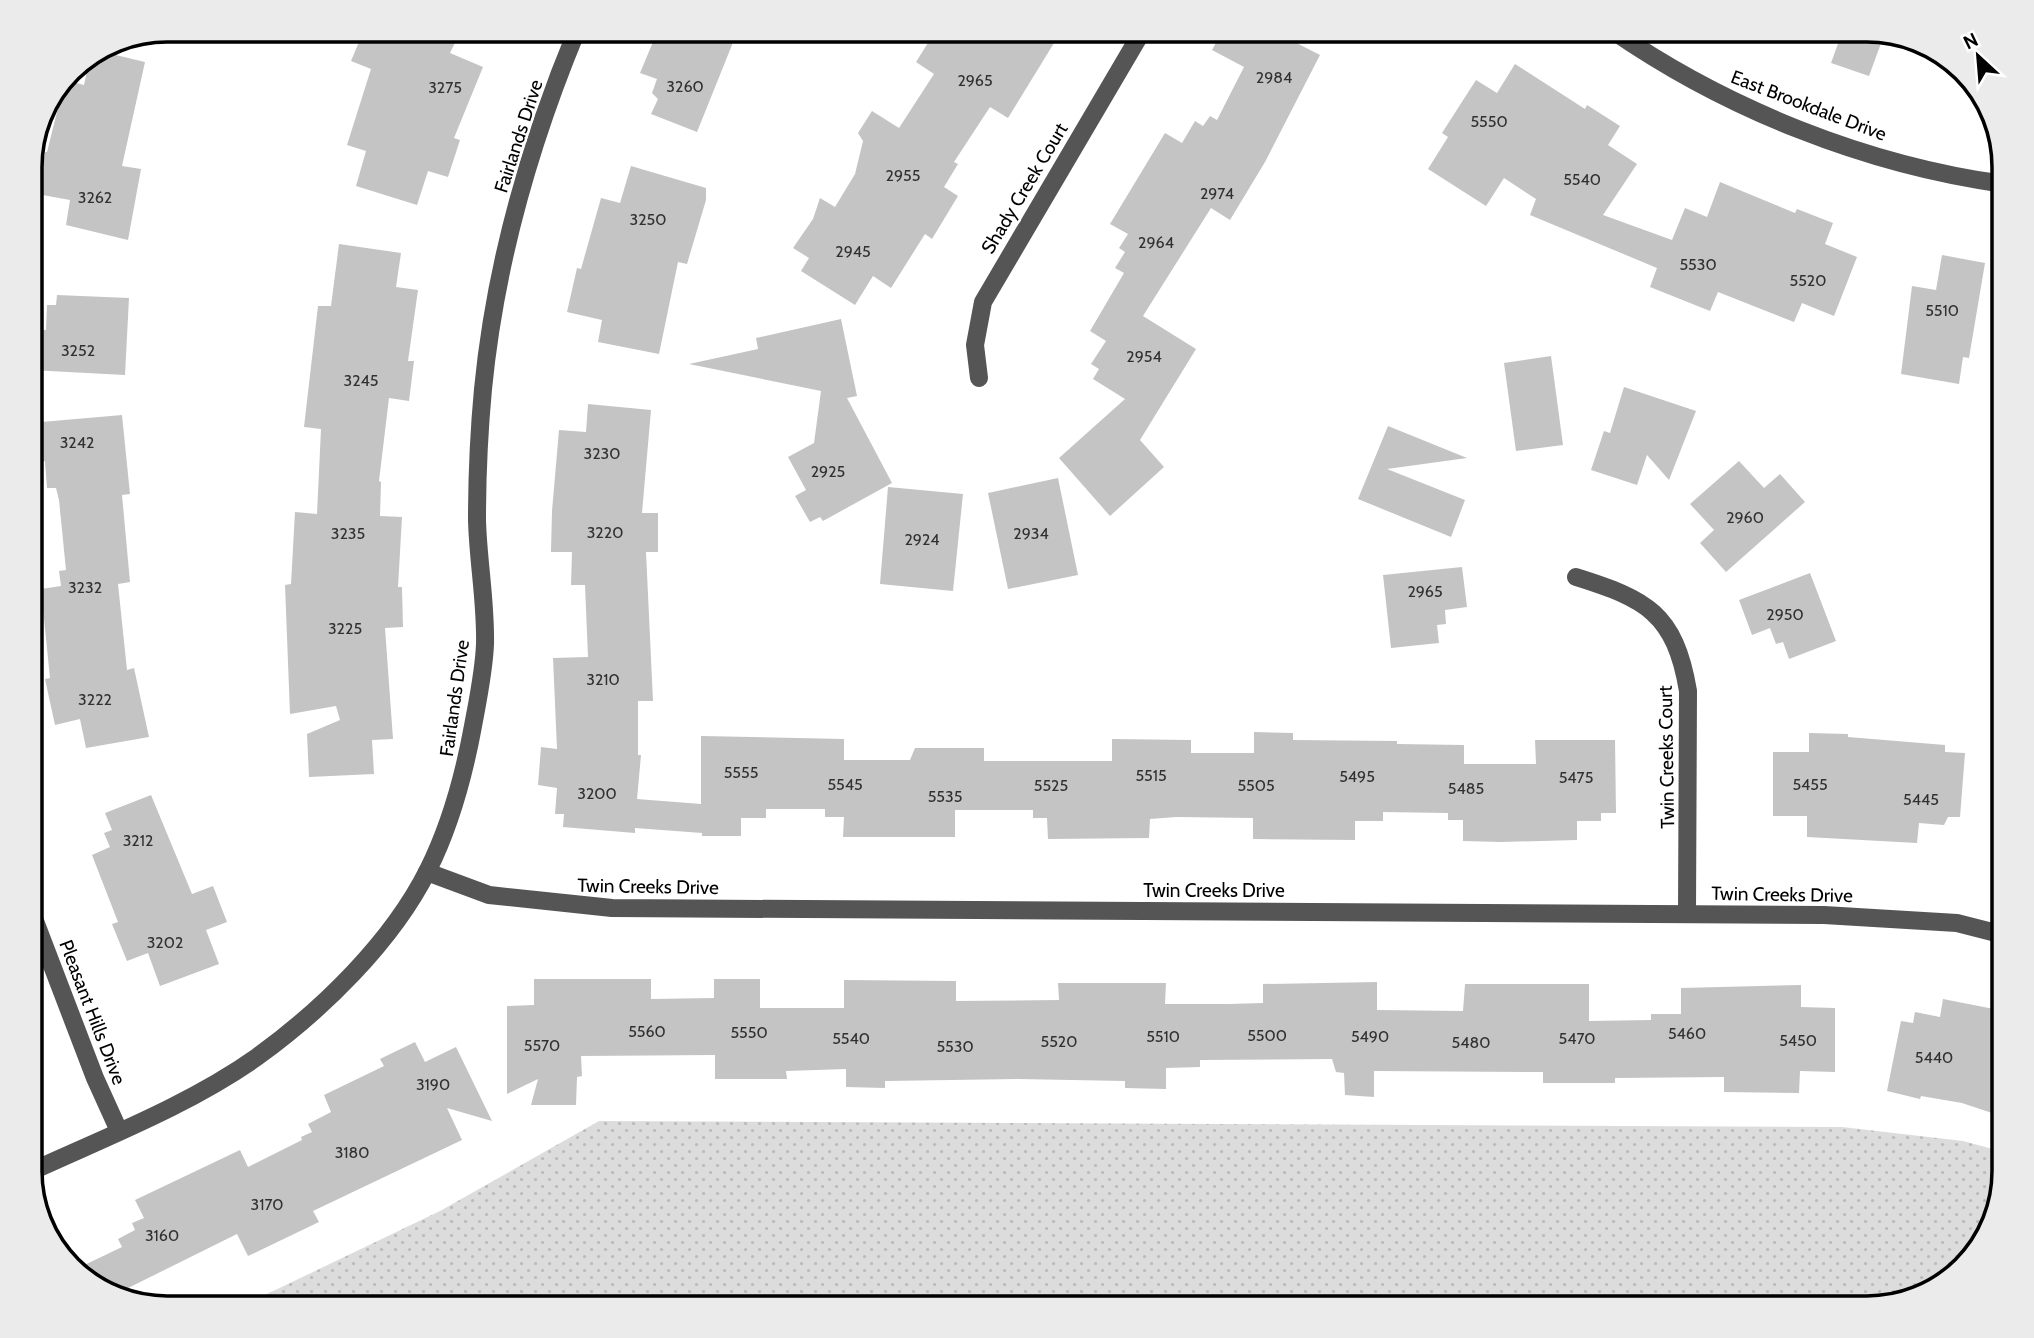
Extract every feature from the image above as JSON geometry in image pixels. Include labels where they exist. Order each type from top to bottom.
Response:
[{"type":"street","name":"Fairlands Drive","points":[[42,1166],[201,1091],[256,1057],[313,1012],[360,965],[428,872],[450,818],[466,767],[485,644],[477,521],[479,452],[484,385],[496,310],[513,220],[538,132],[572,42]]},
{"type":"street","name":"Shady Creek Court","points":[[979,378],[975,345],[982,302],[1136,42]]},
{"type":"street","name":"East Brookdale Drive","points":[[1632,42],[1701,84],[1777,119],[1848,147],[1914,166],[1992,182]]},
{"type":"street","name":"Twin Creeks Court","points":[[1576,577],[1626,593],[1655,612],[1673,639],[1683,663],[1688,691],[1687,913]]},
{"type":"street","name":"Twin Creeks Drive","points":[[428,872],[489,895],[612,908],[1687,913],[1903,918],[1956,923],[1992,932]]},
{"type":"street","name":"Pleasant Hills Drive","points":[[42,939],[95,1078],[119,1131]]},
{"type":"shaded area","points":[[599,1121],[1842,1127],[1963,1141],[1992,1149],[1988,1203],[1971,1240],[1949,1265],[1929,1279],[1899,1292],[1883,1295],[263,1296],[440,1211]]},
{"type":"building","points":[[359,42],[455,42],[450,53],[483,67],[454,138],[460,140],[448,177],[428,171],[417,205],[356,186],[366,151],[347,145],[371,69],[351,61]]},
{"type":"building","points":[[653,42],[733,42],[697,132],[651,114],[658,99],[652,93],[657,79],[640,73]]},
{"type":"building","points":[[928,42],[1055,42],[1008,118],[990,107],[954,162],[958,164],[944,187],[958,196],[932,239],[925,234],[891,288],[873,276],[855,305],[801,271],[809,258],[793,248],[813,219],[820,198],[835,207],[855,174],[863,141],[858,133],[872,111],[899,128],[934,74],[916,62]]},
{"type":"building","points":[[1216,42],[1295,42],[1320,55],[1265,162],[1230,220],[1211,208],[1143,316],[1196,349],[1140,440],[1164,467],[1110,516],[1059,458],[1125,399],[1093,379],[1099,369],[1091,364],[1106,341],[1090,331],[1124,273],[1115,268],[1125,252],[1119,248],[1128,234],[1110,224],[1165,133],[1182,143],[1195,121],[1203,126],[1210,116],[1217,120],[1244,67],[1212,50]]},
{"type":"building","points":[[1839,42],[1881,43],[1869,76],[1831,63]]},
{"type":"building","points":[[114,55],[145,62],[122,166],[141,169],[128,240],[66,225],[70,200],[42,195],[42,168],[59,106],[76,83],[84,85],[87,72]]},
{"type":"building","points":[[1515,64],[1585,109],[1587,105],[1620,126],[1608,145],[1637,164],[1603,215],[1672,240],[1685,208],[1707,217],[1720,182],[1795,213],[1797,209],[1833,223],[1825,244],[1857,257],[1834,316],[1802,303],[1794,322],[1718,292],[1710,311],[1650,287],[1657,268],[1530,215],[1536,199],[1504,178],[1486,206],[1428,169],[1448,137],[1442,133],[1476,80],[1497,93]]},
{"type":"building","points":[[631,166],[706,188],[706,200],[687,264],[678,262],[659,354],[598,342],[602,320],[567,312],[577,268],[581,269],[601,198],[620,203]]},
{"type":"building","points":[[339,244],[401,253],[396,287],[418,290],[408,361],[414,361],[409,401],[389,398],[379,481],[380,516],[402,517],[398,587],[402,587],[403,627],[385,628],[393,739],[372,740],[374,774],[309,777],[307,734],[340,720],[336,706],[290,714],[285,585],[291,584],[295,512],[317,514],[321,429],[304,427],[318,306],[331,306]]},
{"type":"building","points":[[1942,255],[1985,263],[1969,358],[1963,357],[1959,384],[1901,374],[1912,286],[1936,290]]},
{"type":"building","points":[[57,295],[129,298],[125,375],[42,371],[42,330],[46,330],[47,305],[56,305]]},
{"type":"building","points":[[841,319],[857,396],[847,398],[892,483],[823,521],[820,517],[810,522],[795,496],[806,490],[788,457],[814,443],[821,391],[689,364],[758,349],[756,338]]},
{"type":"building","points":[[1551,356],[1563,445],[1516,451],[1504,363]]},
{"type":"building","points":[[1624,387],[1696,411],[1669,480],[1647,455],[1637,485],[1591,470],[1604,431],[1610,433]]},
{"type":"building","points":[[588,404],[651,410],[642,513],[658,513],[658,552],[646,552],[653,701],[638,701],[638,755],[641,755],[637,799],[701,804],[701,736],[844,739],[844,760],[910,760],[915,748],[984,748],[984,761],[1112,761],[1112,739],[1191,740],[1191,753],[1254,753],[1254,732],[1293,733],[1293,740],[1464,745],[1464,764],[1536,764],[1535,740],[1615,740],[1616,813],[1601,813],[1601,821],[1577,821],[1577,840],[1501,842],[1463,841],[1463,820],[1448,820],[1448,813],[1383,812],[1383,821],[1355,821],[1355,840],[1253,839],[1253,818],[1176,817],[1150,819],[1149,838],[1048,839],[1047,818],[1033,818],[1033,810],[955,810],[955,837],[843,837],[844,817],[825,817],[825,809],[766,809],[766,818],[741,818],[741,836],[702,836],[702,833],[635,828],[635,833],[563,827],[564,814],[555,814],[557,788],[538,785],[541,747],[557,749],[553,658],[588,657],[585,585],[571,585],[572,552],[551,552],[552,511],[559,430],[586,432]]},
{"type":"building","points":[[122,415],[130,494],[122,495],[130,582],[118,584],[127,670],[134,668],[149,737],[86,748],[80,719],[55,725],[45,679],[50,678],[42,589],[61,586],[59,571],[66,570],[59,500],[56,488],[47,488],[45,461],[42,461],[42,422]]},
{"type":"building","points":[[1388,426],[1467,458],[1387,469],[1465,500],[1451,537],[1358,499]]},
{"type":"building","points":[[1739,461],[1764,488],[1780,474],[1805,502],[1726,572],[1700,543],[1714,530],[1690,504]]},
{"type":"building","points":[[1058,478],[1078,575],[1008,589],[988,493]]},
{"type":"building","points":[[888,487],[963,494],[953,591],[880,584]]},
{"type":"building","points":[[1462,567],[1467,607],[1445,610],[1446,624],[1437,625],[1439,643],[1391,648],[1383,575]]},
{"type":"building","points":[[1810,573],[1836,641],[1789,659],[1783,642],[1776,644],[1770,628],[1752,635],[1739,600]]},
{"type":"building","points":[[1809,733],[1848,734],[1848,737],[1945,745],[1945,752],[1965,753],[1960,817],[1948,817],[1944,825],[1919,823],[1917,843],[1807,837],[1807,816],[1773,816],[1773,752],[1809,752]]},
{"type":"building","points":[[151,795],[192,894],[213,886],[227,922],[206,930],[219,964],[160,986],[148,953],[127,961],[112,924],[118,922],[92,855],[110,847],[104,833],[112,830],[105,813]]},
{"type":"building","points":[[534,979],[651,979],[651,999],[714,998],[714,979],[760,979],[760,1008],[844,1008],[844,980],[956,981],[956,1001],[1059,1000],[1058,983],[1166,983],[1165,1004],[1263,1003],[1263,984],[1377,982],[1377,1010],[1463,1011],[1465,984],[1589,984],[1589,1021],[1651,1020],[1651,1014],[1681,1014],[1681,988],[1801,985],[1801,1007],[1835,1008],[1835,1072],[1800,1071],[1799,1093],[1724,1092],[1724,1077],[1615,1078],[1615,1083],[1543,1083],[1543,1072],[1374,1071],[1374,1097],[1345,1095],[1344,1073],[1336,1072],[1332,1059],[1200,1060],[1200,1067],[1166,1068],[1166,1089],[1125,1088],[1125,1081],[1018,1079],[885,1081],[885,1088],[846,1087],[846,1069],[786,1071],[787,1079],[715,1079],[715,1055],[581,1056],[582,1076],[577,1077],[576,1105],[531,1105],[538,1079],[507,1094],[507,1006],[534,1005]]},
{"type":"building","points":[[1943,999],[1992,1009],[1992,1113],[1962,1103],[1921,1096],[1920,1099],[1887,1091],[1901,1021],[1913,1023],[1915,1012],[1940,1017]]},
{"type":"building","points":[[415,1042],[425,1062],[456,1047],[492,1121],[447,1108],[462,1140],[313,1211],[319,1222],[248,1256],[237,1234],[126,1289],[98,1275],[85,1265],[122,1247],[118,1239],[135,1230],[132,1223],[144,1218],[135,1200],[240,1150],[248,1167],[302,1140],[301,1137],[312,1132],[308,1124],[331,1112],[324,1095],[384,1066],[380,1059]]}]
